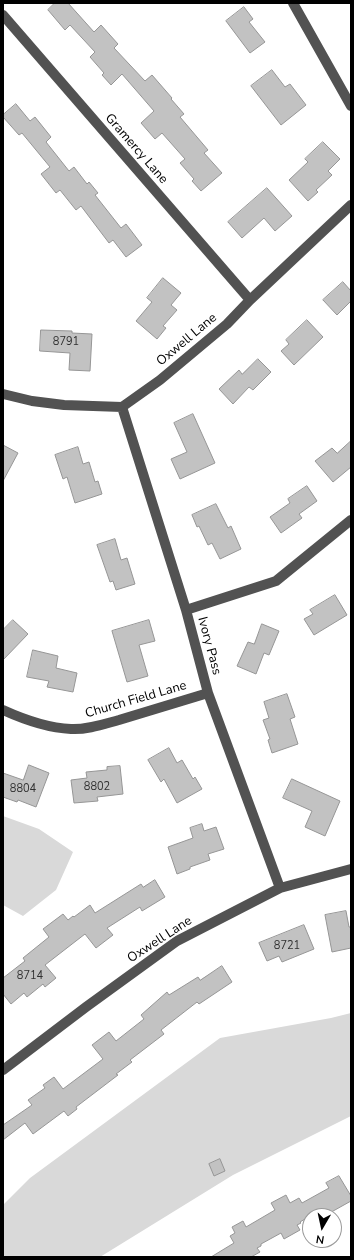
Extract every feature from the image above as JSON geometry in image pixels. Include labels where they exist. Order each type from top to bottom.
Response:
[{"type":"street","points":[[293,3],[351,106]]},
{"type":"street","name":"Gramercy Lane","points":[[3,15],[250,300]]},
{"type":"street","name":"Oxwell Lane","points":[[122,407],[160,380],[227,324],[250,300],[351,205]]},
{"type":"street","points":[[3,394],[32,401],[122,407]]},
{"type":"street","name":"Ivory Pass","points":[[122,407],[186,610],[208,693],[280,888]]},
{"type":"street","points":[[186,610],[276,581],[351,520]]},
{"type":"street","name":"Church Field Lane","points":[[3,710],[24,719],[52,727],[73,729],[92,727],[208,693]]},
{"type":"street","name":"Oxwell Lane","points":[[3,1070],[177,941],[280,888],[351,869]]},
{"type":"shaded area","points":[[3,816],[39,829],[73,852],[56,890],[23,916],[3,905]]},
{"type":"shaded area","points":[[351,1013],[351,1116],[233,1175],[100,1257],[3,1257],[3,1205],[30,1178],[220,1038]]},
{"type":"building","points":[[55,3],[68,3],[94,32],[101,25],[118,44],[114,48],[145,81],[152,75],[184,114],[180,117],[208,150],[204,153],[222,173],[201,191],[192,181],[194,179],[180,163],[185,159],[162,133],[155,139],[141,123],[154,111],[122,74],[111,85],[102,75],[104,73],[90,57],[95,52],[70,25],[65,30],[48,10]]},
{"type":"building","points":[[244,7],[253,19],[249,22],[265,42],[250,53],[226,21]]},
{"type":"building","points":[[272,70],[285,87],[290,84],[306,105],[281,125],[251,86]]},
{"type":"building","points":[[16,104],[30,121],[35,117],[51,137],[46,142],[69,171],[74,167],[87,184],[89,182],[98,193],[95,195],[121,228],[126,224],[142,245],[126,257],[113,240],[109,243],[81,206],[76,210],[60,190],[56,193],[41,174],[50,167],[22,133],[19,135],[3,117],[3,115]]},
{"type":"building","points":[[323,142],[340,159],[328,171],[332,175],[316,190],[318,192],[308,201],[289,180],[308,162],[305,159]]},
{"type":"building","points":[[267,188],[292,216],[275,231],[264,218],[242,238],[228,222]]},
{"type":"building","points":[[163,278],[181,293],[171,305],[177,310],[163,326],[166,328],[157,339],[136,321],[152,302],[147,298]]},
{"type":"building","points":[[343,282],[351,291],[351,301],[337,315],[323,300]]},
{"type":"building","points":[[307,320],[323,337],[294,365],[281,351],[289,344],[286,340]]},
{"type":"building","points":[[41,330],[72,331],[72,333],[92,334],[90,371],[69,370],[70,353],[40,351]]},
{"type":"building","points":[[258,359],[271,372],[253,390],[249,387],[233,404],[219,389],[239,370],[242,374]]},
{"type":"building","points":[[193,414],[215,463],[180,479],[171,459],[187,452],[174,423]]},
{"type":"building","points":[[351,441],[351,467],[333,482],[315,461],[332,448],[337,453]]},
{"type":"building","points":[[3,445],[18,453],[3,481]]},
{"type":"building","points":[[78,447],[83,464],[89,462],[95,482],[98,481],[102,494],[75,503],[67,477],[63,479],[55,455]]},
{"type":"building","points":[[307,486],[317,501],[299,514],[302,518],[281,533],[270,517],[290,503],[288,499]]},
{"type":"building","points":[[216,504],[228,528],[231,526],[241,549],[220,559],[212,543],[208,545],[199,526],[197,527],[192,515]]},
{"type":"building","points":[[115,539],[121,560],[127,558],[135,584],[116,590],[113,581],[110,582],[97,545]]},
{"type":"building","points":[[335,595],[347,615],[314,635],[304,619],[313,614],[310,610]]},
{"type":"building","points":[[13,620],[28,634],[3,660],[3,630]]},
{"type":"building","points":[[149,620],[155,641],[139,645],[148,676],[127,682],[112,631]]},
{"type":"building","points":[[262,624],[279,631],[269,655],[264,653],[256,674],[237,666],[248,642],[254,644]]},
{"type":"building","points":[[33,650],[58,656],[56,668],[77,673],[73,692],[47,687],[49,681],[27,677]]},
{"type":"building","points":[[287,694],[295,717],[290,719],[298,744],[272,753],[268,740],[270,739],[263,720],[269,718],[264,702]]},
{"type":"building","points":[[169,748],[177,763],[182,760],[193,779],[195,777],[202,789],[177,803],[164,779],[161,782],[148,760]]},
{"type":"building","points":[[29,765],[49,773],[36,807],[18,800],[17,802],[3,797],[3,773],[23,780]]},
{"type":"building","points":[[120,766],[123,794],[97,797],[98,801],[74,803],[71,780],[87,778],[86,772],[107,770],[107,767]]},
{"type":"building","points":[[292,779],[340,801],[325,836],[305,827],[312,811],[283,798]]},
{"type":"building","points":[[202,824],[204,831],[216,827],[224,849],[208,854],[210,860],[190,867],[190,869],[177,874],[168,847],[193,838],[190,828]]},
{"type":"building","points":[[155,880],[165,897],[142,911],[140,907],[107,928],[113,935],[96,948],[85,934],[45,965],[56,978],[45,987],[43,984],[27,997],[24,993],[11,1004],[3,994],[3,978],[25,961],[23,958],[49,937],[43,929],[63,914],[68,920],[90,905],[95,913],[141,884],[143,887]]},
{"type":"building","points":[[346,911],[349,927],[351,927],[351,948],[332,952],[325,915]]},
{"type":"building","points":[[304,925],[314,949],[282,962],[279,956],[267,961],[259,943]]},
{"type":"building","points":[[222,966],[232,982],[199,1004],[197,1002],[161,1030],[164,1034],[130,1060],[132,1062],[116,1074],[118,1075],[76,1107],[77,1109],[68,1116],[64,1111],[33,1134],[25,1123],[3,1140],[3,1125],[32,1105],[28,1100],[45,1088],[43,1085],[54,1077],[63,1089],[103,1059],[92,1045],[109,1032],[116,1041],[144,1019],[141,1015],[167,992],[169,995],[198,977],[200,980]]},
{"type":"building","points":[[220,1159],[225,1171],[214,1176],[209,1164]]},
{"type":"building","points":[[339,1176],[351,1196],[351,1201],[338,1208],[302,1208],[302,1221],[297,1225],[300,1230],[284,1239],[281,1233],[261,1244],[261,1246],[257,1248],[260,1252],[251,1257],[211,1257],[234,1243],[230,1236],[235,1233],[232,1227],[243,1221],[246,1227],[275,1210],[271,1203],[286,1195],[290,1203],[299,1198],[302,1203],[329,1188],[326,1183]]}]
